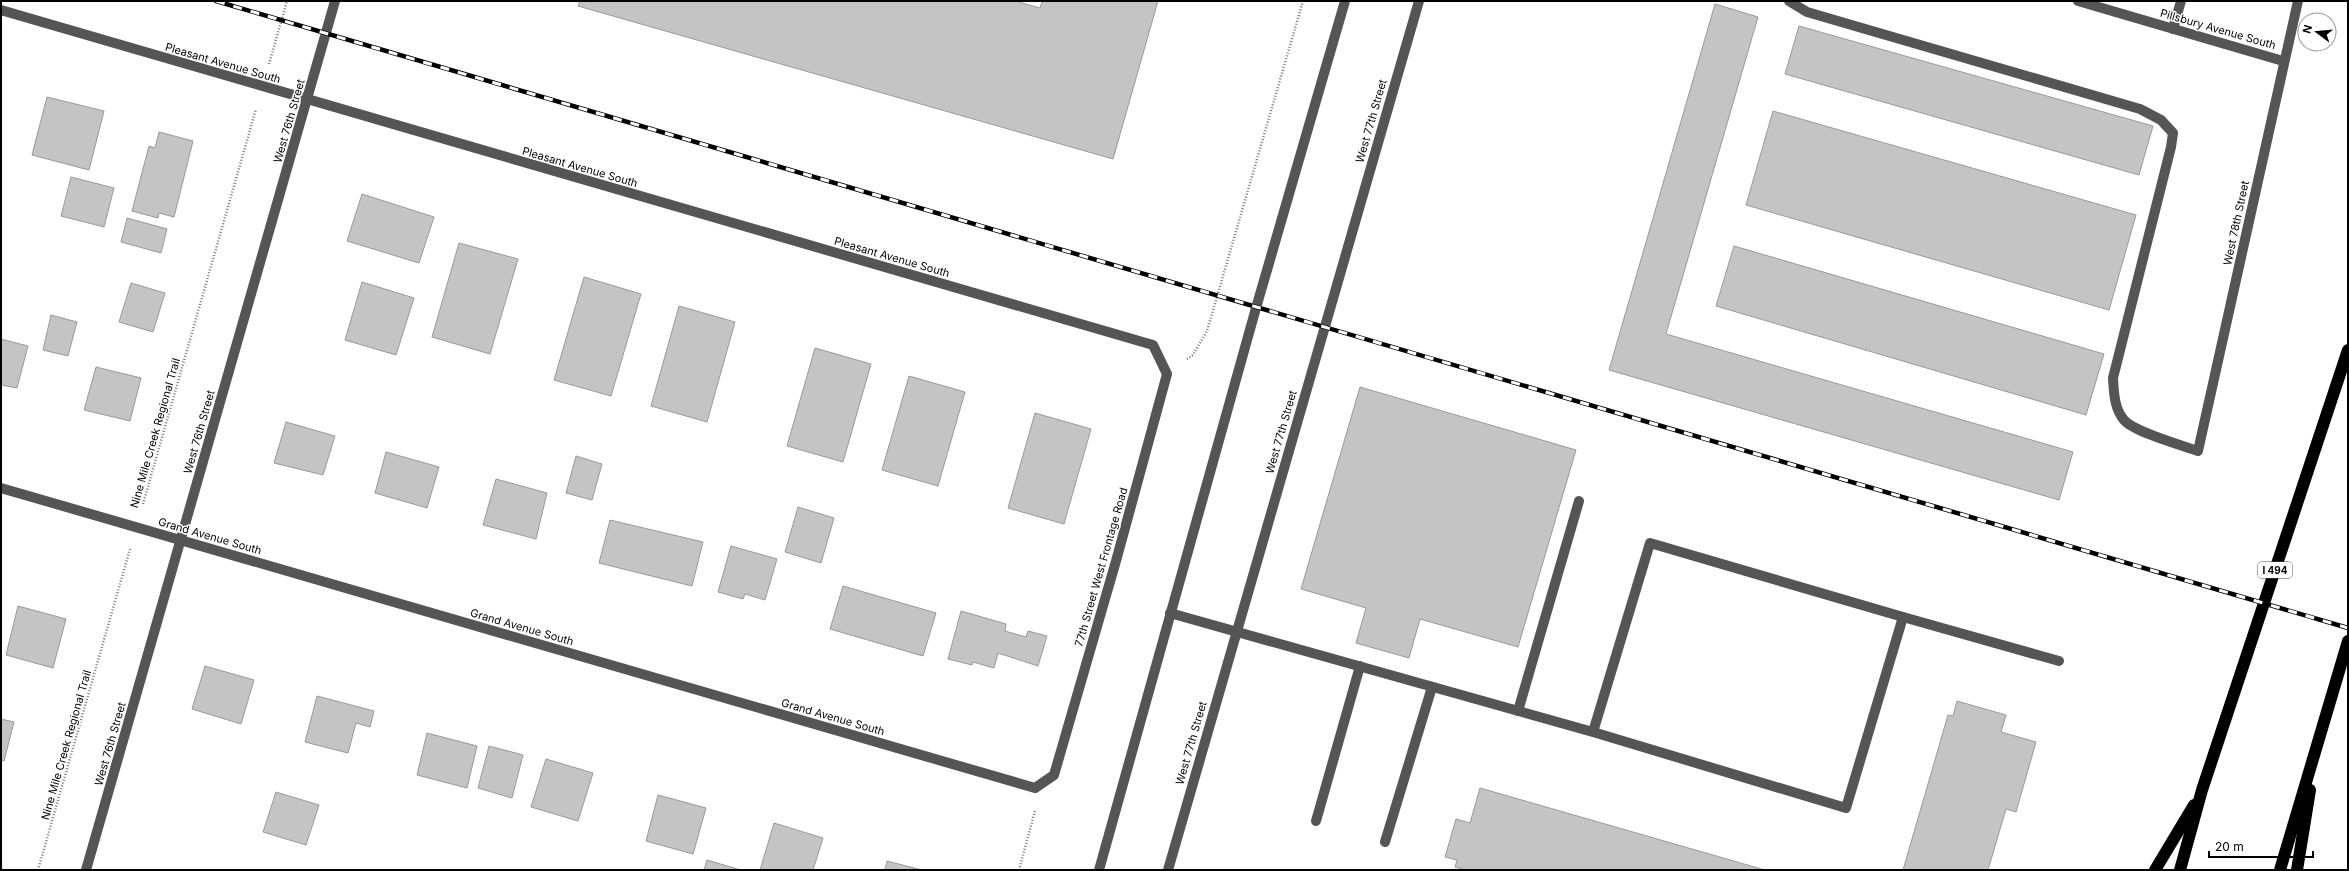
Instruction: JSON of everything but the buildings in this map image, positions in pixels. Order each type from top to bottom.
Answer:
[{"type":"highway","name":"I 494","points":[[2180,870],[2202,790],[2348,350]]},
{"type":"highway","points":[[2280,870],[2319,733],[2348,640]]},
{"type":"highway","points":[[2297,870],[2319,733]]},
{"type":"highway","points":[[2155,870],[2202,790]]},
{"type":"street","name":"West 76th Street","points":[[86,870],[308,100],[335,1]]},
{"type":"street","points":[[1099,870],[1170,613],[1345,1]]},
{"type":"street","name":"West 77th Street","points":[[1168,870],[1419,1]]},
{"type":"street","name":"West 78th Street","points":[[1789,1],[1807,12],[2140,109],[2161,120],[2172,132],[2172,147],[2114,378],[2114,401],[2124,420],[2143,431],[2198,451],[2283,61],[2298,1]]},
{"type":"street","name":"Pillsbury Avenue South","points":[[2078,1],[2283,61]]},
{"type":"street","points":[[2173,29],[2181,1]]},
{"type":"street","name":"Pleasant Avenue South","points":[[1,10],[1153,345],[1167,374]]},
{"type":"street","name":"77th Street West Frontage Road","points":[[1035,788],[1054,775],[1116,561],[1167,374]]},
{"type":"street","name":"Grand Avenue South","points":[[1,488],[1035,788]]},
{"type":"street","points":[[1518,711],[1579,501]]},
{"type":"street","points":[[1593,732],[1650,543],[2059,661]]},
{"type":"street","points":[[1170,613],[1593,732],[1846,808],[1903,616]]},
{"type":"street","points":[[1316,821],[1360,666]]},
{"type":"street","points":[[1385,842],[1432,687]]},
{"type":"path","name":"Nine Mile Creek Regional Trail","points":[[38,870],[287,1]]},
{"type":"path","points":[[1167,374],[1193,355],[1207,331],[1303,1]]},
{"type":"path","points":[[1019,870],[1035,816],[1035,788]]},
{"type":"railway","points":[[216,1],[2348,628]]}]
